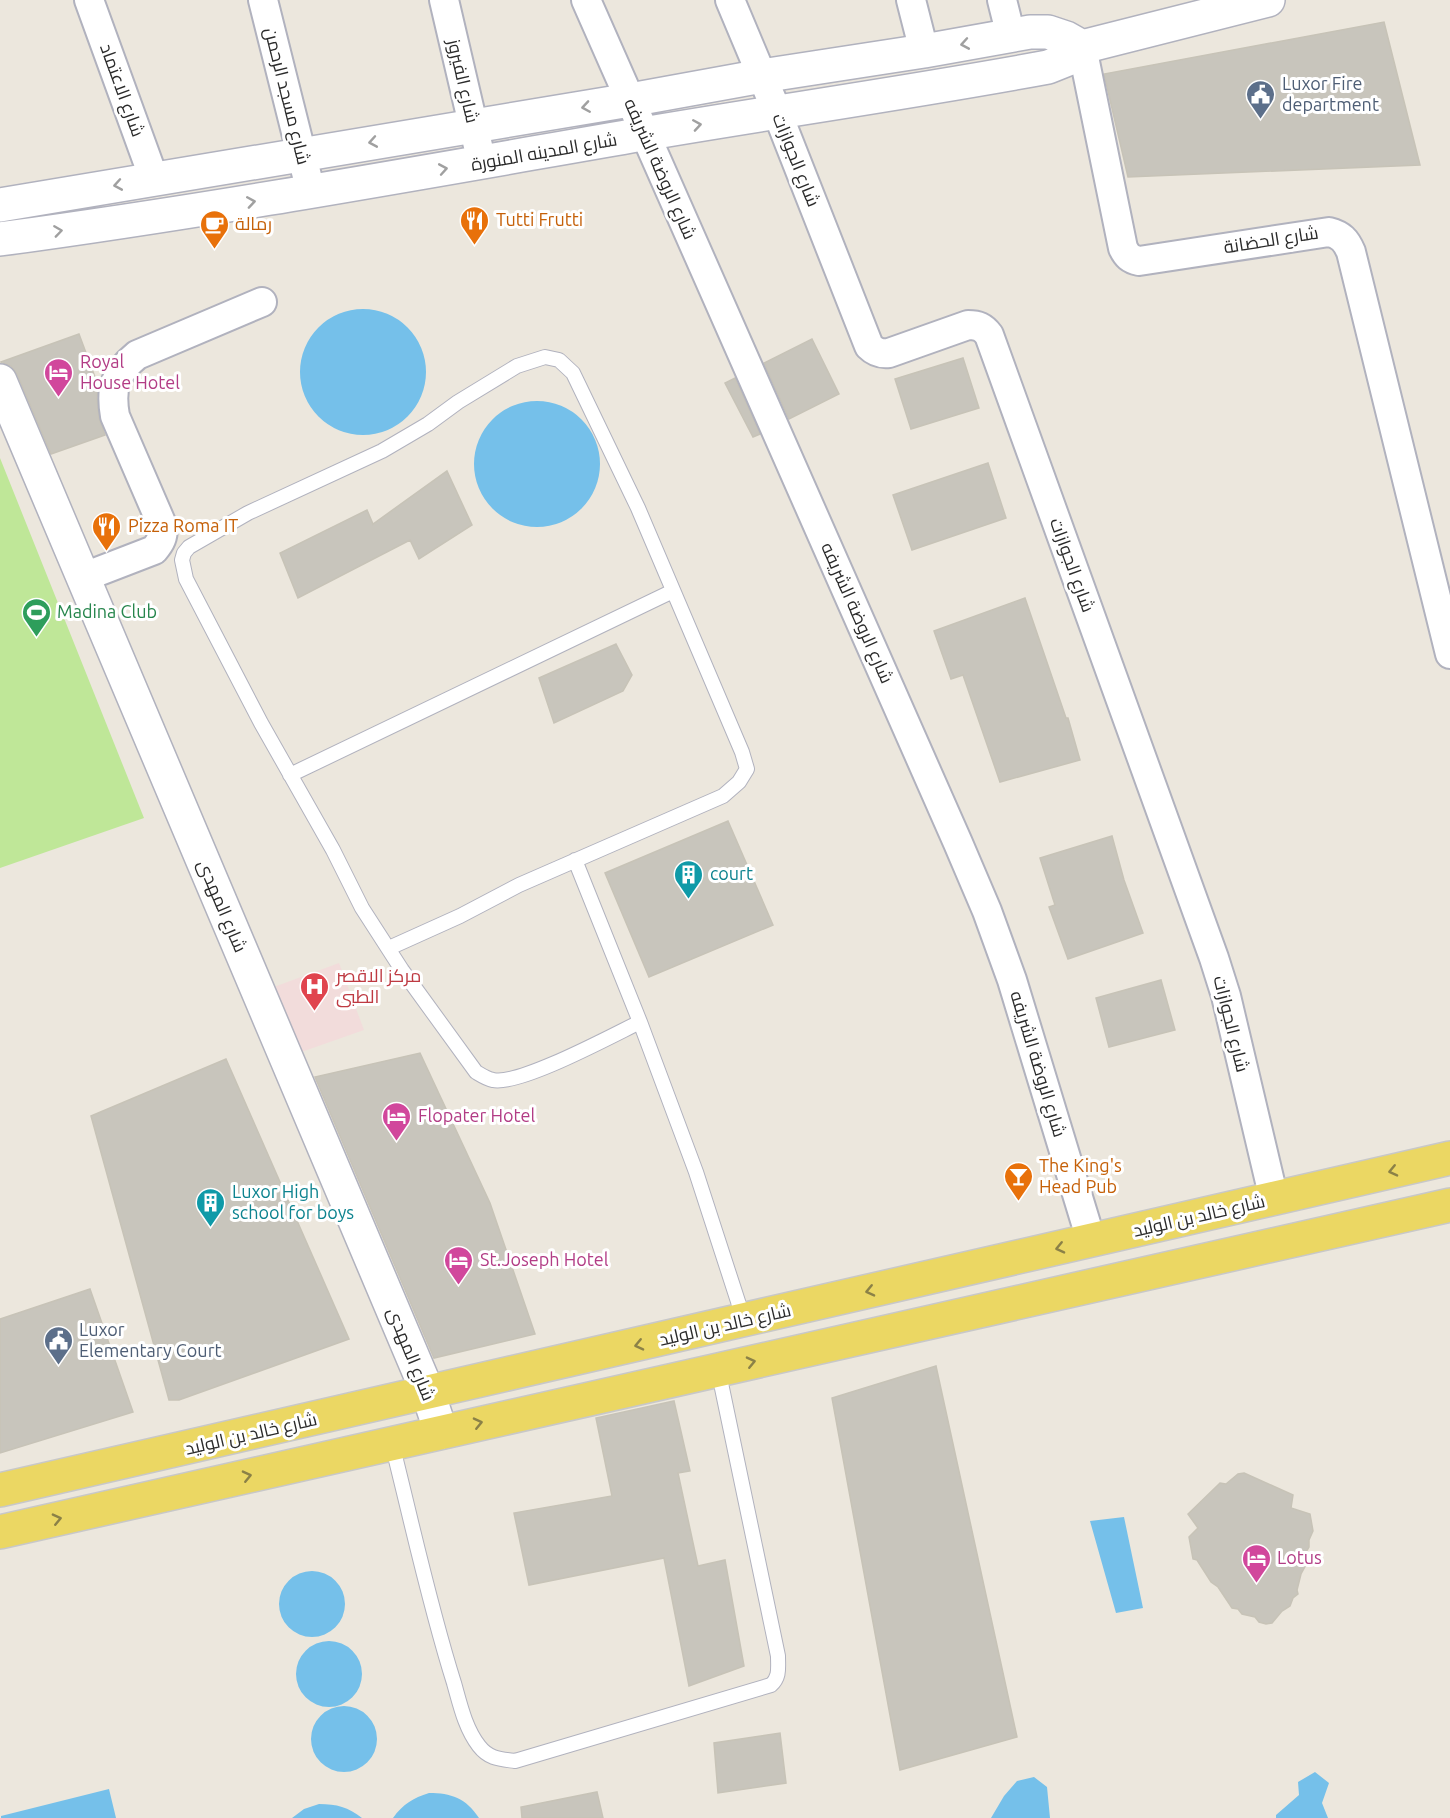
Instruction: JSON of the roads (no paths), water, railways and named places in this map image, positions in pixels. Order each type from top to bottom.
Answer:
[{"type":"main road","name":"شارع المدينه المنورة","points":[[0,239],[127,222],[311,192],[1048,67],[1068,59],[1082,47],[1268,0]]},
{"type":"main road","name":"شارع المدينه المنورة","points":[[0,205],[1030,32],[1048,32],[1082,47]]},
{"type":"main road","name":"شارع المهدى","points":[[0,381],[428,1394],[441,1432]]},
{"type":"main road","name":"شارع خالد بن الوليد","points":[[0,1491],[1450,1158]]},
{"type":"main road","points":[[0,1532],[1450,1205]]},
{"type":"main road","points":[[708,1329],[718,1369]]},
{"type":"street","name":"شارع الاعتماد","points":[[89,0],[154,179]]},
{"type":"street","name":"شارع مسجد الرحمن","points":[[263,0],[311,192]]},
{"type":"street","name":"شارع الفيروز","points":[[444,0],[482,162]]},
{"type":"street","name":"شارع الروضة الشريفه","points":[[586,0],[987,911],[1018,1001],[1091,1240]]},
{"type":"street","name":"شارع الجوازات","points":[[730,0],[777,112],[869,346],[881,354],[889,353],[968,325],[984,328],[989,335],[1214,958],[1226,996],[1274,1198]]},
{"type":"street","points":[[911,0],[924,51]]},
{"type":"street","points":[[1002,0],[1011,36]]},
{"type":"street","name":"شارع الحضانة","points":[[1082,47],[1124,248],[1126,255],[1132,260],[1139,261],[1329,232],[1339,235],[1347,242],[1352,252],[1450,654]]},
{"type":"street","points":[[84,577],[154,550],[160,544],[163,536],[163,527],[115,416],[112,399],[115,381],[123,366],[137,354],[262,302]]},
{"type":"lane","points":[[389,948],[460,916],[519,885],[723,796],[739,782],[747,769],[742,752],[638,508],[573,373],[559,360],[545,357],[517,366],[382,451],[248,513],[189,548],[182,560],[186,579],[234,673],[333,850],[362,908],[409,979],[476,1072],[494,1081],[519,1078],[640,1022]]},
{"type":"lane","points":[[290,775],[673,591]]},
{"type":"lane","points":[[575,860],[640,1022],[696,1172],[744,1320]]},
{"type":"lane","points":[[392,1444],[445,1655],[469,1730],[488,1755],[515,1761],[771,1685],[776,1681],[778,1656],[718,1369]]},
{"type":"water","points":[[363,309],[387,314],[407,328],[421,348],[426,372],[421,396],[407,416],[387,430],[363,435],[339,430],[319,416],[305,396],[300,372],[305,348],[319,328],[339,314]]},
{"type":"water","points":[[537,401],[561,406],[582,419],[595,440],[600,464],[595,488],[582,509],[561,522],[537,527],[513,522],[492,509],[479,488],[474,464],[479,440],[492,419],[513,406]]},
{"type":"water","points":[[1124,1517],[1143,1608],[1116,1613],[1090,1521]]},
{"type":"water","points":[[312,1571],[324,1574],[335,1581],[342,1592],[345,1604],[342,1616],[335,1627],[324,1634],[312,1637],[300,1634],[289,1627],[282,1616],[279,1604],[282,1592],[289,1581],[300,1574]]},
{"type":"water","points":[[329,1641],[341,1644],[352,1651],[359,1662],[362,1674],[359,1686],[352,1697],[341,1704],[329,1707],[317,1704],[306,1697],[299,1686],[296,1674],[299,1662],[306,1651],[317,1644]]},
{"type":"water","points":[[344,1706],[356,1709],[367,1716],[374,1727],[377,1739],[374,1751],[367,1762],[356,1769],[344,1772],[332,1769],[321,1762],[314,1751],[311,1739],[314,1727],[321,1716],[332,1709]]},
{"type":"water","points":[[1315,1772],[1329,1783],[1322,1803],[1328,1818],[1276,1818],[1276,1815],[1299,1795],[1298,1782]]},
{"type":"water","points":[[1034,1777],[1047,1787],[1050,1818],[991,1818],[1004,1796],[1017,1781]]},
{"type":"water","points":[[109,1789],[116,1818],[1,1818],[1,1816]]},
{"type":"water","points":[[429,1793],[444,1794],[463,1801],[479,1818],[393,1818],[409,1802]]},
{"type":"water","points":[[319,1804],[342,1807],[362,1818],[292,1818],[304,1809]]},
{"type":"place","name":"Luxor Fire department","points":[[1261,120]]},
{"type":"place","name":"Tutti Frutti","points":[[475,246]]},
{"type":"place","name":"رمالة","points":[[214,250]]},
{"type":"place","name":"Royal House Hotel","points":[[59,398]]},
{"type":"place","name":"Pizza Roma IT","points":[[107,552]]},
{"type":"place","name":"Madina Club","points":[[36,638]]},
{"type":"place","name":"court","points":[[689,900]]},
{"type":"place","name":"مركز الاقصر الطبى","points":[[315,1012]]},
{"type":"place","name":"Flopater Hotel","points":[[397,1142]]},
{"type":"place","name":"The King's Head Pub","points":[[1018,1202]]},
{"type":"place","name":"Luxor High school for boys","points":[[211,1228]]},
{"type":"place","name":"St.Joseph Hotel","points":[[459,1286]]},
{"type":"place","name":"Luxor Elementary Court","points":[[58,1366]]},
{"type":"place","name":"Lotus","points":[[1256,1584]]}]
